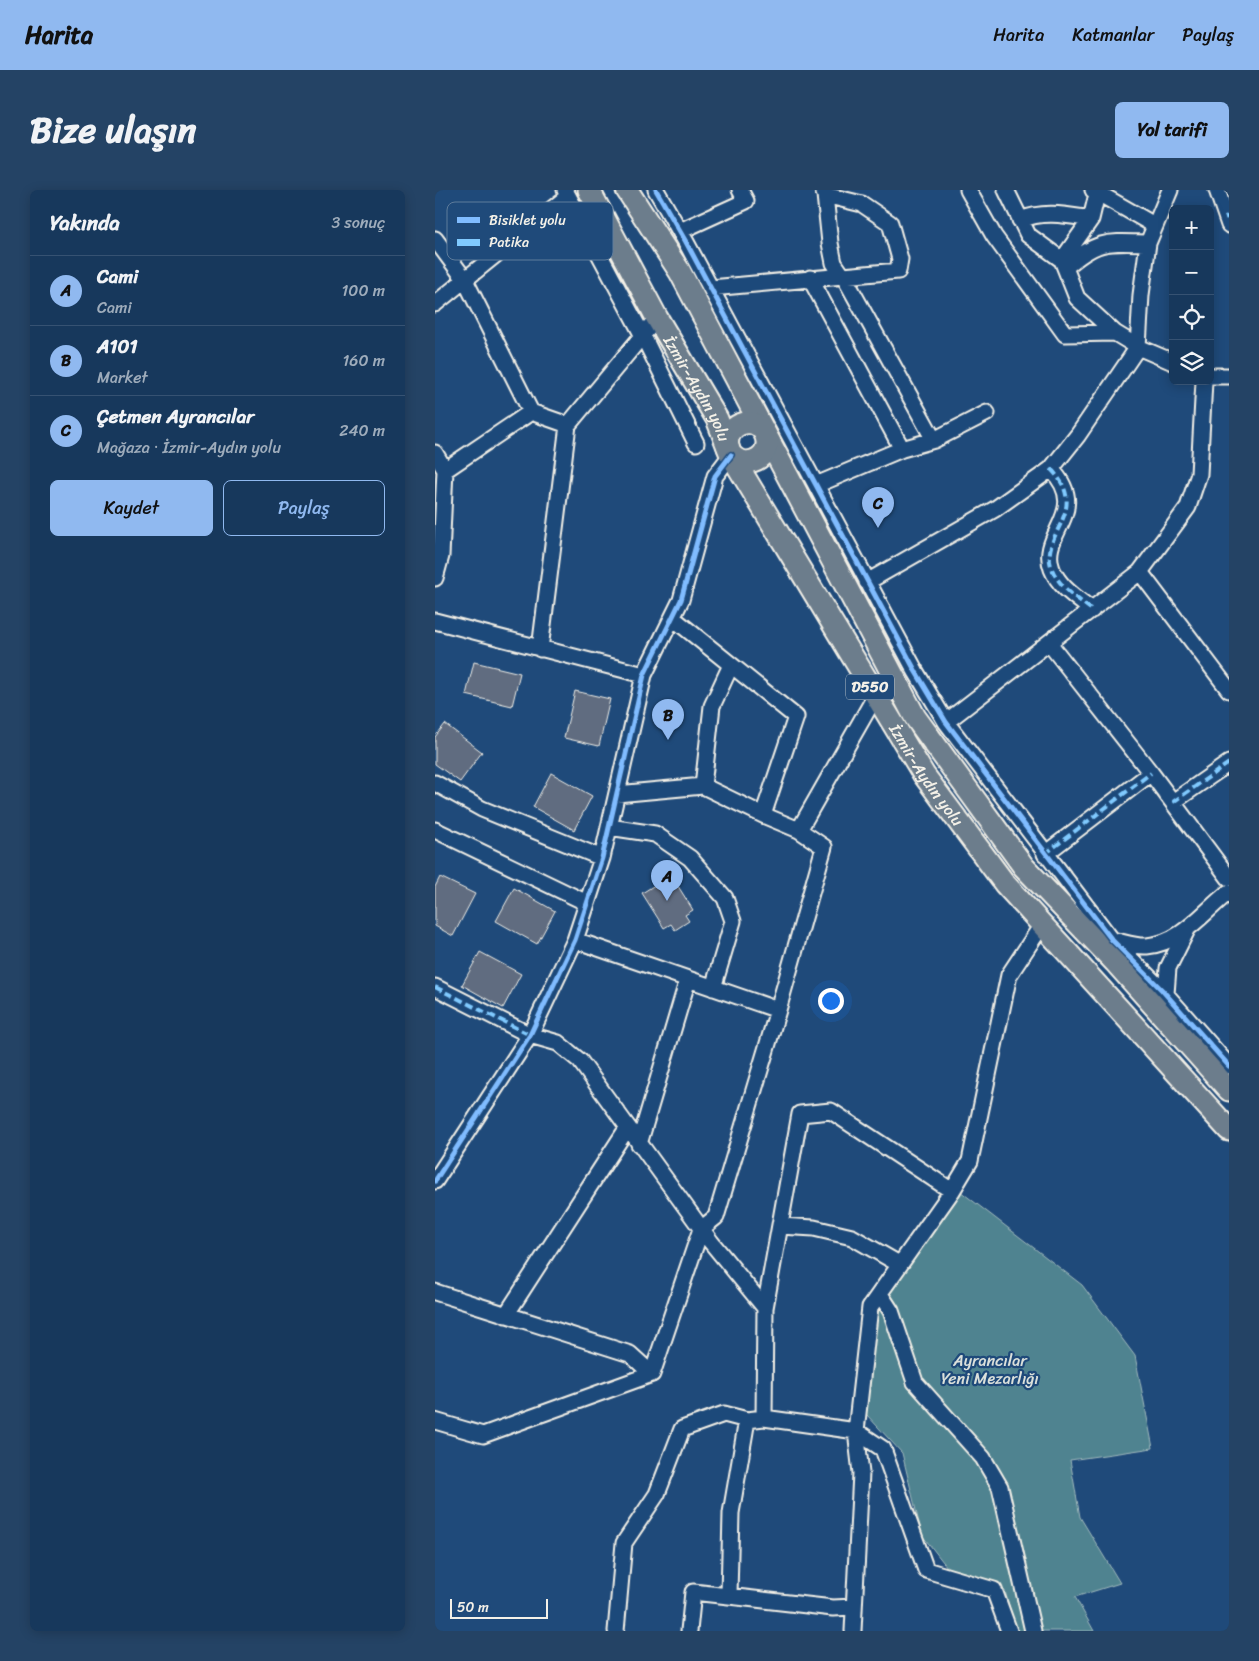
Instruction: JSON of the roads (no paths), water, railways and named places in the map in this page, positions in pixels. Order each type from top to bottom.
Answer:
[{"type":"highway","name":"İzmir-Aydın yolu","points":[[589,190],[595,202]]},
{"type":"highway","name":"İzmir-Aydın yolu","points":[[627,190],[680,272],[915,717],[1024,867],[1115,962],[1229,1090]]},
{"type":"highway","name":"İzmir-Aydın yolu","points":[[613,235],[657,318],[717,419],[729,451],[924,775],[1005,884],[1229,1130]]},
{"type":"highway","points":[[742,424],[755,425],[765,434],[767,446],[760,458],[755,461],[742,462],[729,451],[728,437],[731,431],[742,424]]},
{"type":"highway","points":[[1084,929],[1112,940],[1115,962]]},
{"type":"street","points":[[656,190],[711,288],[915,672],[946,722],[1112,940],[1166,994],[1229,1066]]},
{"type":"street","points":[[680,231],[746,201],[741,190]]},
{"type":"street","points":[[968,190],[994,236],[1065,334],[1115,333]]},
{"type":"street","points":[[1006,190],[1028,235],[1064,264],[1077,298],[1115,333],[1138,347],[1169,360]]},
{"type":"street","points":[[867,582],[995,509],[1051,469],[1078,435],[1138,347],[1141,295],[1148,243],[1170,190]]},
{"type":"street","points":[[1217,190],[1228,220]]},
{"type":"street","points":[[1064,264],[1091,219],[1095,192],[1155,225]]},
{"type":"street","points":[[555,202],[566,193]]},
{"type":"street","points":[[711,288],[842,275],[898,271],[900,259],[890,223],[862,204],[824,193],[834,263],[842,275],[933,440]]},
{"type":"street","points":[[1020,220],[1051,212],[1091,219]]},
{"type":"street","points":[[435,239],[447,255]]},
{"type":"street","points":[[1064,264],[1086,250],[1108,242],[1148,243]]},
{"type":"street","points":[[451,260],[464,278],[531,412],[568,425]]},
{"type":"street","points":[[435,304],[486,260]]},
{"type":"street","points":[[602,260],[643,336],[696,443]]},
{"type":"street","points":[[810,278],[902,449]]},
{"type":"street","points":[[540,648],[568,425],[657,318]]},
{"type":"street","points":[[1214,376],[1229,376]]},
{"type":"street","points":[[946,722],[1140,572],[1188,507],[1199,474],[1204,385]]},
{"type":"street","points":[[445,470],[531,412]]},
{"type":"street","points":[[816,485],[902,449],[933,440],[987,414]]},
{"type":"street","points":[[435,1180],[530,1034],[575,940],[602,858],[644,675],[681,600],[715,476],[729,451]]},
{"type":"street","points":[[435,453],[445,470],[441,556],[435,578]]},
{"type":"street","points":[[1051,469],[1063,482],[1067,508],[1050,554],[1051,567],[1065,588],[1092,610]]},
{"type":"street","points":[[1140,572],[1229,690]]},
{"type":"street","points":[[673,618],[796,718],[763,815]]},
{"type":"street","points":[[435,622],[644,675]]},
{"type":"street","points":[[1049,643],[1151,773],[1229,878]]},
{"type":"street","points":[[703,786],[712,706],[731,665]]},
{"type":"street","points":[[799,830],[876,695]]},
{"type":"street","points":[[1173,802],[1229,763]]},
{"type":"street","points":[[1045,854],[1151,773]]},
{"type":"street","points":[[435,783],[482,809],[602,858]]},
{"type":"street","points":[[617,794],[703,786],[799,830],[824,848],[778,1010],[715,1217],[701,1230],[652,1374]]},
{"type":"street","points":[[609,827],[655,834],[690,858],[725,898],[733,921],[713,988]]},
{"type":"street","points":[[435,830],[587,903]]},
{"type":"street","points":[[1112,940],[1145,946],[1161,944],[1187,930],[1228,894]]},
{"type":"street","points":[[853,1631],[861,1473],[856,1431],[870,1307],[952,1191],[970,1161],[1009,975],[1042,925]]},
{"type":"street","points":[[1166,994],[1168,968],[1187,930]]},
{"type":"street","points":[[575,940],[778,1010]]},
{"type":"street","points":[[639,1144],[687,979]]},
{"type":"street","points":[[435,987],[530,1034],[558,1042],[580,1061],[701,1230],[765,1308]]},
{"type":"street","points":[[764,1418],[765,1308],[801,1114],[831,1111],[952,1191]]},
{"type":"street","points":[[507,1315],[627,1127]]},
{"type":"street","points":[[780,1226],[814,1228],[852,1237],[899,1264]]},
{"type":"street","points":[[435,1292],[630,1354],[652,1374]]},
{"type":"street","points":[[880,1294],[891,1311],[915,1382],[983,1458],[1000,1487],[1033,1631]]},
{"type":"street","points":[[435,1421],[483,1435],[652,1374]]},
{"type":"street","points":[[617,1631],[624,1543],[657,1494],[683,1429],[724,1414],[747,1420],[764,1418],[856,1431],[883,1449],[926,1570],[994,1590],[1009,1631]]},
{"type":"street","points":[[729,1595],[731,1513],[747,1420]]},
{"type":"street","points":[[689,1631],[693,1592],[833,1608],[854,1607]]},
{"type":"place","name":"Çetmen Ayrancılar","points":[[878,528]]},
{"type":"place","name":"A101","points":[[668,740]]},
{"type":"place","name":"Cami","points":[[667,901]]},
{"type":"park label","name":"Ayrancılar Yeni Mezarlığı","points":[[990,1369]]}]
